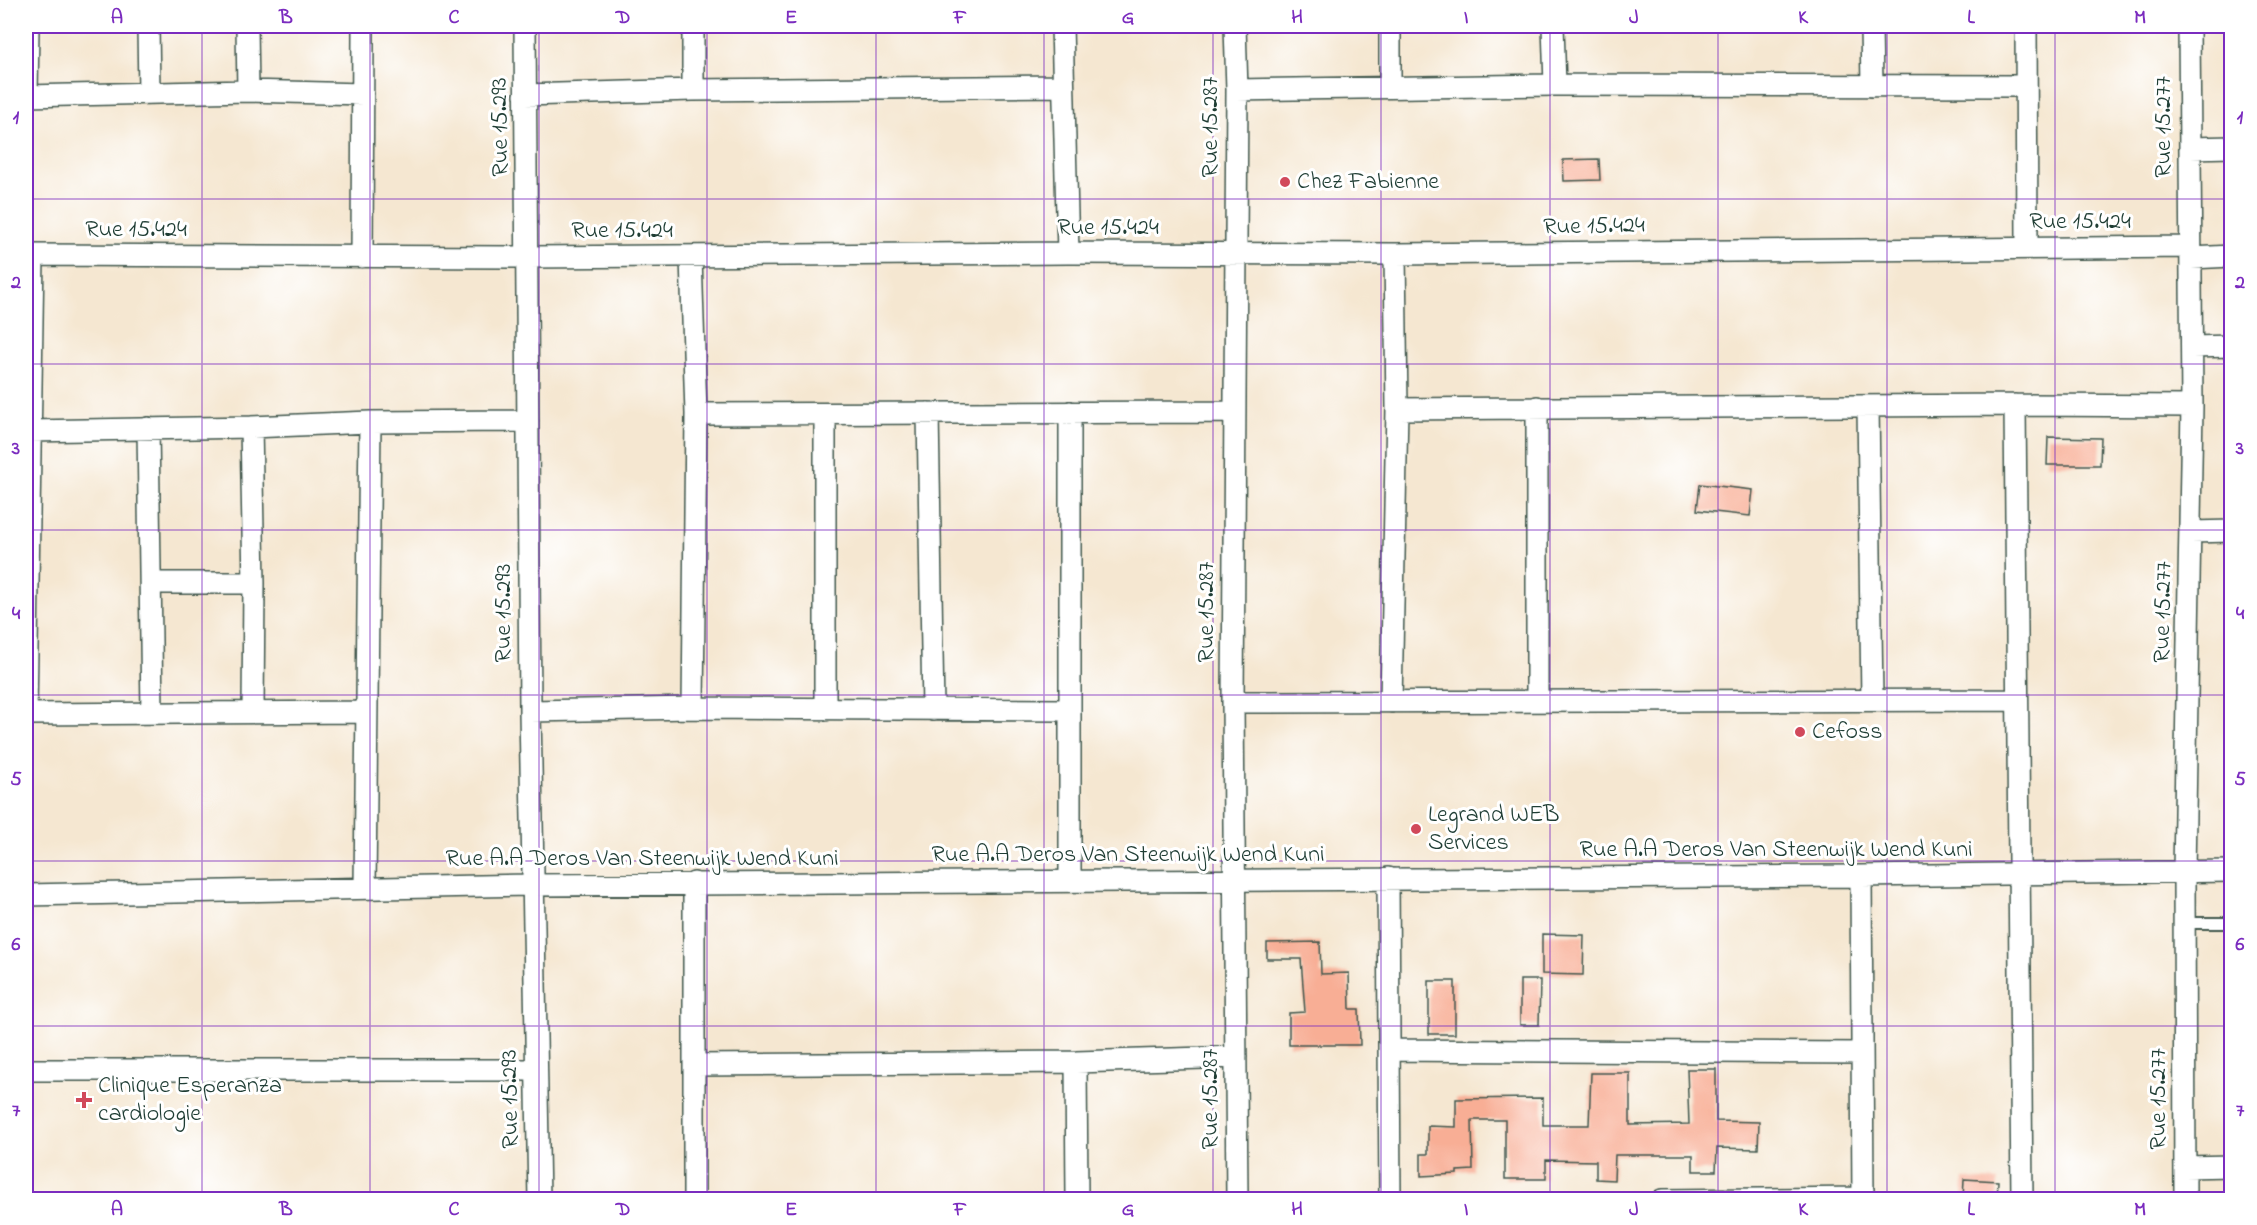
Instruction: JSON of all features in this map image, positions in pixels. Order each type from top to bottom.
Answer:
[{"type":"street","points":[[28,26],[26,96],[248,91],[363,94]]},
{"type":"street","points":[[147,26],[149,92]]},
{"type":"street","points":[[247,26],[248,91]]},
{"type":"street","points":[[362,257],[363,26]]},
{"type":"street","name":"Rue 15.293","points":[[525,26],[530,711],[538,1200]]},
{"type":"street","points":[[693,26],[693,90]]},
{"type":"street","points":[[1062,26],[1068,253]]},
{"type":"street","name":"Rue 15.287","points":[[1235,26],[1237,90],[1233,412],[1233,702],[1237,1200]]},
{"type":"street","points":[[1390,26],[1390,87]]},
{"type":"street","points":[[1553,26],[1555,85]]},
{"type":"street","points":[[1871,26],[1872,86]]},
{"type":"street","points":[[2026,26],[2027,247]]},
{"type":"street","name":"Rue 15.277","points":[[2185,1200],[2184,872],[2192,406],[2189,26]]},
{"type":"street","points":[[1237,90],[1555,85],[2026,86]]},
{"type":"street","points":[[525,95],[693,90],[1063,86]]},
{"type":"street","points":[[2190,148],[2232,147]]},
{"type":"street","name":"Rue 15.424","points":[[29,255],[362,257],[691,257],[1068,253],[1236,255],[2027,247],[2191,252],[2232,256]]},
{"type":"street","points":[[1391,702],[1397,409],[1395,254]]},
{"type":"street","points":[[29,255],[30,431],[26,714],[366,712]]},
{"type":"street","points":[[691,257],[696,414],[693,708]]},
{"type":"street","points":[[2192,347],[2232,346]]},
{"type":"street","points":[[2015,405],[2022,1200]]},
{"type":"street","points":[[1868,406],[1872,700]]},
{"type":"street","points":[[1397,409],[2192,406]]},
{"type":"street","points":[[1537,407],[1537,701]]},
{"type":"street","points":[[1070,412],[1070,881]]},
{"type":"street","points":[[696,414],[1233,412]]},
{"type":"street","points":[[928,413],[933,710]]},
{"type":"street","points":[[825,415],[825,710]]},
{"type":"street","points":[[30,431],[251,427],[370,422],[528,421]]},
{"type":"street","points":[[364,887],[370,422]]},
{"type":"street","points":[[251,427],[254,583],[253,711]]},
{"type":"street","points":[[148,428],[152,712]]},
{"type":"street","points":[[2191,532],[2232,531]]},
{"type":"street","points":[[151,583],[254,583]]},
{"type":"street","points":[[1233,702],[2017,700]]},
{"type":"street","points":[[530,711],[693,708],[1070,710]]},
{"type":"street","name":"Rue A.A Deros Van Steenwijk Wend Kuni","points":[[26,895],[532,885],[1861,876],[2232,871]]},
{"type":"street","points":[[1662,1200],[1863,1199],[1861,876]]},
{"type":"street","points":[[1388,878],[1390,1200]]},
{"type":"street","points":[[694,884],[694,1200]]},
{"type":"street","points":[[1389,1050],[1862,1053]]},
{"type":"street","points":[[694,1065],[1076,1062],[1236,1057]]},
{"type":"street","points":[[1076,1062],[1077,1200]]},
{"type":"street","points":[[26,1070],[536,1070]]},
{"type":"street","points":[[2185,1167],[2232,1166]]},
{"type":"lane","points":[[2184,923],[2232,923]]},
{"type":"path","points":[[2225,207],[2232,207]]},
{"type":"building","points":[[1599,159],[1600,180],[1564,181],[1563,160]]},
{"type":"building","points":[[2048,437],[2101,438],[2100,465],[2047,465]]},
{"type":"building","points":[[1700,484],[1753,490],[1750,516],[1697,510]]},
{"type":"building","points":[[1542,934],[1584,935],[1583,975],[1542,974]]},
{"type":"building","points":[[1320,942],[1321,974],[1349,973],[1350,1009],[1359,1009],[1360,1045],[1289,1045],[1289,1013],[1305,1012],[1301,959],[1267,959],[1267,943]]},
{"type":"building","points":[[1520,980],[1540,980],[1539,1025],[1520,1025]]},
{"type":"building","points":[[1429,981],[1455,981],[1455,1034],[1429,1034]]},
{"type":"building","points":[[1687,1069],[1716,1069],[1716,1121],[1759,1122],[1758,1149],[1717,1148],[1716,1171],[1693,1171],[1693,1155],[1615,1155],[1614,1180],[1596,1179],[1596,1161],[1546,1160],[1546,1179],[1505,1179],[1505,1120],[1472,1120],[1473,1170],[1457,1171],[1457,1174],[1421,1176],[1421,1154],[1428,1154],[1428,1126],[1456,1127],[1456,1099],[1543,1098],[1543,1125],[1589,1125],[1591,1073],[1630,1073],[1630,1125],[1689,1124]]},
{"type":"building","points":[[1964,1179],[1998,1181],[1997,1200],[1963,1200]]},
{"type":"place","name":"Chez Fabienne","points":[[1285,182]]},
{"type":"place","name":"Cefoss","points":[[1800,732]]},
{"type":"place","name":"Legrand WEB Services","points":[[1416,829]]},
{"type":"place","name":"Clinique Esperanza cardiologie","points":[[84,1100]]}]
